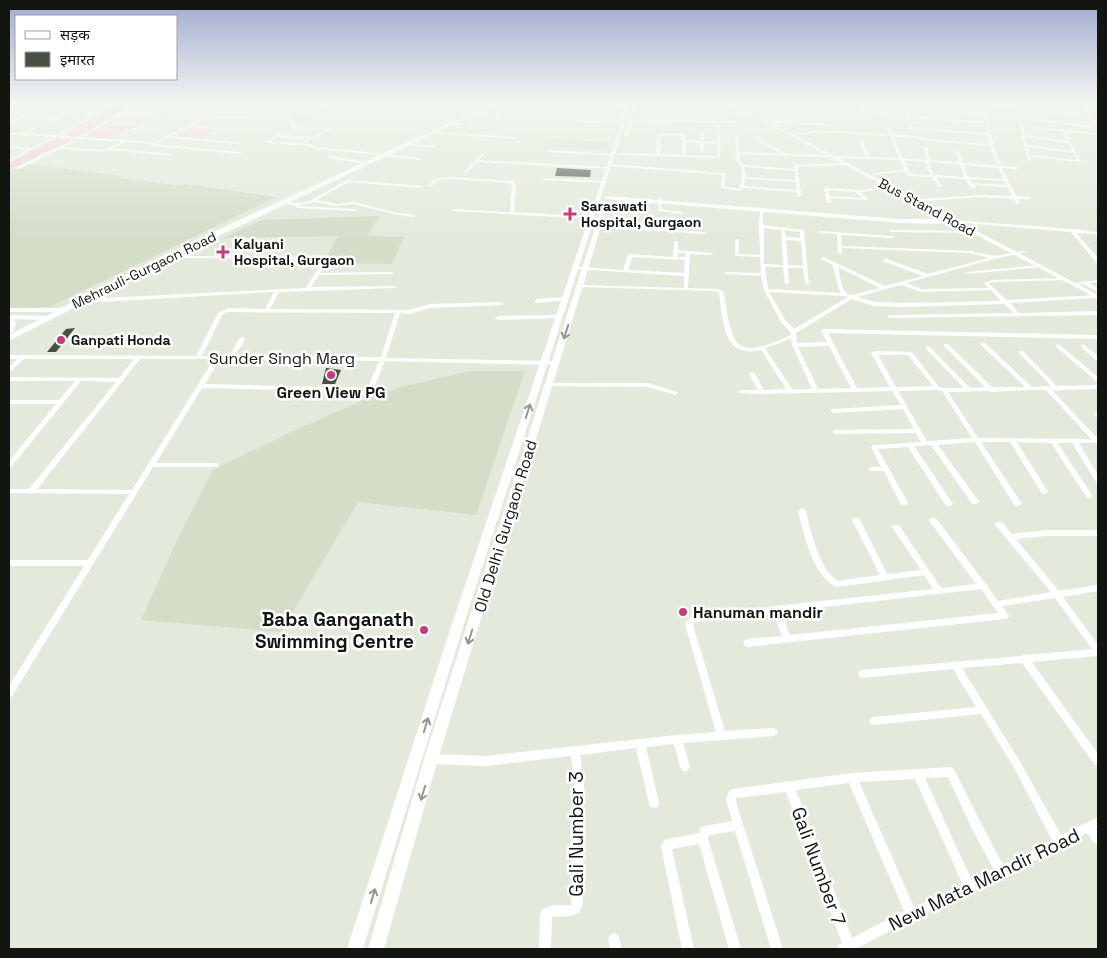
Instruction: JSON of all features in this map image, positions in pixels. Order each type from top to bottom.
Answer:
[{"type":"main road","name":"Mehrauli-Gurgaon Road","points":[[9,333],[278,204],[361,162],[396,148]]},
{"type":"main road","name":"Old Delhi Gurgaon Road","points":[[614,173],[612,166],[615,148]]},
{"type":"main road","name":"Old Delhi Gurgaon Road","points":[[596,222],[605,182],[622,148]]},
{"type":"main road","name":"Mehrauli-Gurgaon Road","points":[[9,333],[36,316],[63,310],[83,301],[381,154]]},
{"type":"main road","name":"Old Delhi Gurgaon Road","points":[[376,948],[432,760],[549,385],[550,362],[560,317],[566,299],[581,268],[612,180]]},
{"type":"main road","name":"Old Delhi Gurgaon Road","points":[[357,946],[486,541],[550,362],[580,286],[581,268]]},
{"type":"main road","points":[[9,318],[12,324],[9,333]]},
{"type":"street","points":[[22,148],[32,149]]},
{"type":"street","points":[[18,168],[58,148],[100,151],[110,149],[171,155]]},
{"type":"street","points":[[173,148],[240,153]]},
{"type":"street","points":[[315,148],[381,154],[419,160]]},
{"type":"street","points":[[658,148],[658,155]]},
{"type":"street","points":[[684,148],[684,156]]},
{"type":"street","points":[[620,154],[720,157],[719,148]]},
{"type":"street","points":[[737,148],[736,162],[742,166],[795,170]]},
{"type":"street","points":[[774,148],[803,164]]},
{"type":"street","name":"Bus Stand Road","points":[[814,148],[1015,254],[1098,294]]},
{"type":"street","name":"Bus Stand Road","points":[[824,148],[1084,283],[1098,294]]},
{"type":"street","points":[[864,148],[868,157]]},
{"type":"street","points":[[897,148],[905,170],[912,176],[1005,180]]},
{"type":"street","points":[[926,148],[928,161],[934,177],[940,186]]},
{"type":"street","points":[[991,148],[1005,180],[1018,203]]},
{"type":"street","points":[[1026,148],[1029,158],[1079,162],[1072,148]]},
{"type":"street","points":[[1040,148],[1075,152]]},
{"type":"street","points":[[9,161],[32,149]]},
{"type":"street","points":[[549,151],[613,155]]},
{"type":"street","points":[[957,151],[966,178],[974,188]]},
{"type":"street","points":[[737,153],[838,155],[1016,168]]},
{"type":"street","points":[[466,172],[483,154]]},
{"type":"street","points":[[330,157],[361,162]]},
{"type":"street","points":[[477,161],[612,166],[724,174],[723,188],[739,190],[742,187],[799,194],[796,166],[803,164],[846,164]]},
{"type":"street","points":[[742,166],[744,178],[742,187]]},
{"type":"street","points":[[873,174],[905,170]]},
{"type":"street","points":[[429,186],[436,180],[447,178],[512,182],[514,185],[512,213]]},
{"type":"street","points":[[744,178],[797,181]]},
{"type":"street","points":[[544,179],[605,182]]},
{"type":"street","points":[[311,201],[312,198],[348,181],[422,187]]},
{"type":"street","points":[[970,184],[1009,186]]},
{"type":"street","points":[[856,190],[867,199],[829,199],[826,189],[856,190],[890,187]]},
{"type":"street","points":[[607,196],[886,219],[954,221],[1098,233]]},
{"type":"street","points":[[924,200],[981,196],[1029,198]]},
{"type":"street","points":[[278,204],[296,204],[311,201],[338,205],[362,204],[393,213],[412,216]]},
{"type":"street","points":[[660,201],[659,210],[682,213]]},
{"type":"street","points":[[278,204],[355,210]]},
{"type":"street","points":[[760,209],[762,265],[766,290],[793,334],[795,345],[816,390]]},
{"type":"street","points":[[453,210],[512,213],[705,233]]},
{"type":"street","points":[[886,219],[891,231],[894,249]]},
{"type":"street","points":[[760,226],[801,230],[807,284]]},
{"type":"street","points":[[783,228],[787,283]]},
{"type":"street","points":[[1072,230],[1098,262]]},
{"type":"street","points":[[891,231],[975,232]]},
{"type":"street","points":[[820,232],[892,237]]},
{"type":"street","points":[[839,234],[840,250],[894,249],[970,252],[993,258]]},
{"type":"street","points":[[784,238],[802,240]]},
{"type":"street","points":[[737,240],[737,254],[762,256]]},
{"type":"street","points":[[674,259],[676,242]]},
{"type":"street","points":[[676,251],[710,254]]},
{"type":"street","points":[[686,288],[688,252]]},
{"type":"street","points":[[580,286],[686,288],[719,291],[726,323],[735,347],[744,350],[763,349],[793,334],[852,297],[883,286],[1024,252]]},
{"type":"street","points":[[625,271],[630,255],[687,260]]},
{"type":"street","points":[[167,258],[324,258],[325,262],[308,288]]},
{"type":"street","points":[[823,258],[883,286]]},
{"type":"street","points":[[885,260],[929,276]]},
{"type":"street","points":[[835,264],[845,295]]},
{"type":"street","points":[[762,265],[804,267]]},
{"type":"street","points":[[966,273],[1039,266]]},
{"type":"street","points":[[581,268],[686,275]]},
{"type":"street","points":[[318,274],[391,273]]},
{"type":"street","points":[[726,273],[763,275]]},
{"type":"street","points":[[1017,313],[986,284],[987,282],[1064,279]]},
{"type":"street","points":[[1075,284],[1098,281]]},
{"type":"street","points":[[901,283],[916,290],[991,289]]},
{"type":"street","points":[[83,301],[277,292],[308,288],[395,287]]},
{"type":"street","points":[[766,290],[845,295],[874,304],[903,305],[1006,302],[1098,294]]},
{"type":"street","points":[[943,291],[953,304]]},
{"type":"street","points":[[267,310],[277,292]]},
{"type":"street","points":[[537,301],[566,299]]},
{"type":"street","points":[[198,358],[220,314],[227,310],[409,312],[430,306],[500,304]]},
{"type":"street","points":[[903,305],[908,311]]},
{"type":"street","points":[[9,310],[49,314]]},
{"type":"street","points":[[200,386],[370,390],[383,359],[398,312]]},
{"type":"street","points":[[890,316],[1098,313]]},
{"type":"street","points":[[9,318],[36,316]]},
{"type":"street","points":[[498,318],[560,317]]},
{"type":"street","points":[[855,389],[824,331],[1098,337]]},
{"type":"street","points":[[231,358],[242,339]]},
{"type":"street","points":[[795,345],[830,344]]},
{"type":"street","points":[[984,344],[1032,389]]},
{"type":"street","points":[[946,345],[991,390]]},
{"type":"street","points":[[1058,346],[1098,380]]},
{"type":"street","points":[[1083,346],[1098,359]]},
{"type":"street","points":[[928,348],[969,390]]},
{"type":"street","points":[[763,349],[790,391]]},
{"type":"street","points":[[1020,352],[1057,388]]},
{"type":"street","points":[[925,443],[892,388],[874,353],[910,353],[940,389],[977,440],[1018,504]]},
{"type":"street","name":"Sunder Singh Marg","points":[[9,356],[22,358],[139,357],[550,362]]},
{"type":"street","points":[[31,491],[139,357]]},
{"type":"street","points":[[9,370],[22,358]]},
{"type":"street","points":[[9,693],[218,358]]},
{"type":"street","points":[[752,374],[762,392]]},
{"type":"street","points":[[9,379],[122,380]]},
{"type":"street","points":[[9,465],[79,380]]},
{"type":"street","points":[[549,385],[648,385],[675,393]]},
{"type":"street","points":[[741,392],[892,388],[991,390],[1098,387]]},
{"type":"street","points":[[1048,389],[1097,441]]},
{"type":"street","points":[[9,402],[60,402]]},
{"type":"street","points":[[833,411],[903,407]]},
{"type":"street","points":[[835,432],[917,431]]},
{"type":"street","points":[[904,503],[874,446],[977,440],[1097,441]]},
{"type":"street","points":[[1012,440],[1044,492]]},
{"type":"street","points":[[1053,440],[1089,496]]},
{"type":"street","points":[[1074,440],[1098,480]]},
{"type":"street","points":[[933,443],[976,502]]},
{"type":"street","points":[[909,444],[948,504]]},
{"type":"street","points":[[150,465],[216,465]]},
{"type":"street","points":[[871,469],[885,469]]},
{"type":"street","points":[[9,491],[134,492]]},
{"type":"street","points":[[802,511],[822,570],[832,582],[837,584],[926,572]]},
{"type":"street","points":[[856,520],[885,577]]},
{"type":"street","points":[[747,643],[1001,618],[1005,616],[998,604],[933,520]]},
{"type":"street","points":[[999,524],[1056,594],[1098,652]]},
{"type":"street","points":[[896,528],[939,591]]},
{"type":"street","points":[[1010,536],[1047,533],[1098,534]]},
{"type":"street","points":[[486,541],[500,543]]},
{"type":"street","points":[[9,563],[90,563]]},
{"type":"street","points":[[722,736],[690,621],[775,609],[984,586]]},
{"type":"street","points":[[998,604],[1098,588]]},
{"type":"street","points":[[775,609],[788,639]]},
{"type":"street","points":[[862,674],[1098,652]]},
{"type":"street","points":[[1024,658],[1098,762]]},
{"type":"street","points":[[956,666],[1016,763],[1058,842]]},
{"type":"street","points":[[874,721],[984,710]]},
{"type":"street","points":[[416,759],[486,761],[677,739],[773,732]]},
{"type":"street","points":[[677,739],[685,767]]},
{"type":"street","points":[[640,743],[654,803]]},
{"type":"street","name":"Gali Number 3","points":[[545,949],[546,914],[553,910],[570,911],[575,909],[577,903],[579,784],[575,752]]},
{"type":"street","points":[[777,949],[738,825],[731,799],[733,794],[852,778],[951,772],[974,823],[1000,871]]},
{"type":"street","points":[[918,775],[970,888]]},
{"type":"street","points":[[852,778],[912,914]]},
{"type":"street","name":"Gali Number 7","points":[[790,786],[846,948]]},
{"type":"street","points":[[735,949],[703,838],[705,831],[738,825]]},
{"type":"street","points":[[1093,825],[1098,839]]},
{"type":"street","name":"New Mata Mandir Road","points":[[846,948],[912,914],[970,888],[1093,825]]},
{"type":"street","points":[[688,949],[666,847],[668,844],[703,838]]},
{"type":"street","points":[[357,946],[376,948]]},
{"type":"shaded area","points":[[38,148],[56,148],[9,170],[9,163]]},
{"type":"shaded area","points":[[563,148],[607,148],[606,150]]},
{"type":"shaded area","points":[[23,165],[37,165],[122,176],[120,178],[181,186],[185,184],[276,197],[50,307],[9,308],[9,173]]},
{"type":"shaded area","points":[[379,216],[367,236],[404,237],[392,264],[323,263],[338,236],[223,238],[262,220]]},
{"type":"shaded area","points":[[471,371],[525,371],[476,515],[358,502],[281,632],[141,620],[178,538],[213,470],[293,431],[366,399],[400,387]]},
{"type":"building","points":[[557,168],[591,170],[590,177],[555,176]]},
{"type":"building","name":"Ganpati Honda","points":[[75,328],[56,352],[47,352],[66,329]]},
{"type":"building","name":"Green View PG","points":[[326,368],[341,370],[335,384],[322,384]]},
{"type":"place","name":"Saraswati Hospital, Gurgaon","points":[[570,214]]},
{"type":"place","name":"Kalyani Hospital, Gurgaon","points":[[223,252]]},
{"type":"place","name":"Ganpati Honda","points":[[61,340]]},
{"type":"place","name":"Green View PG","points":[[331,375]]},
{"type":"place","name":"Hanuman mandir","points":[[683,612]]},
{"type":"place","name":"Baba Ganganath Swimming Centre","points":[[424,630]]}]
